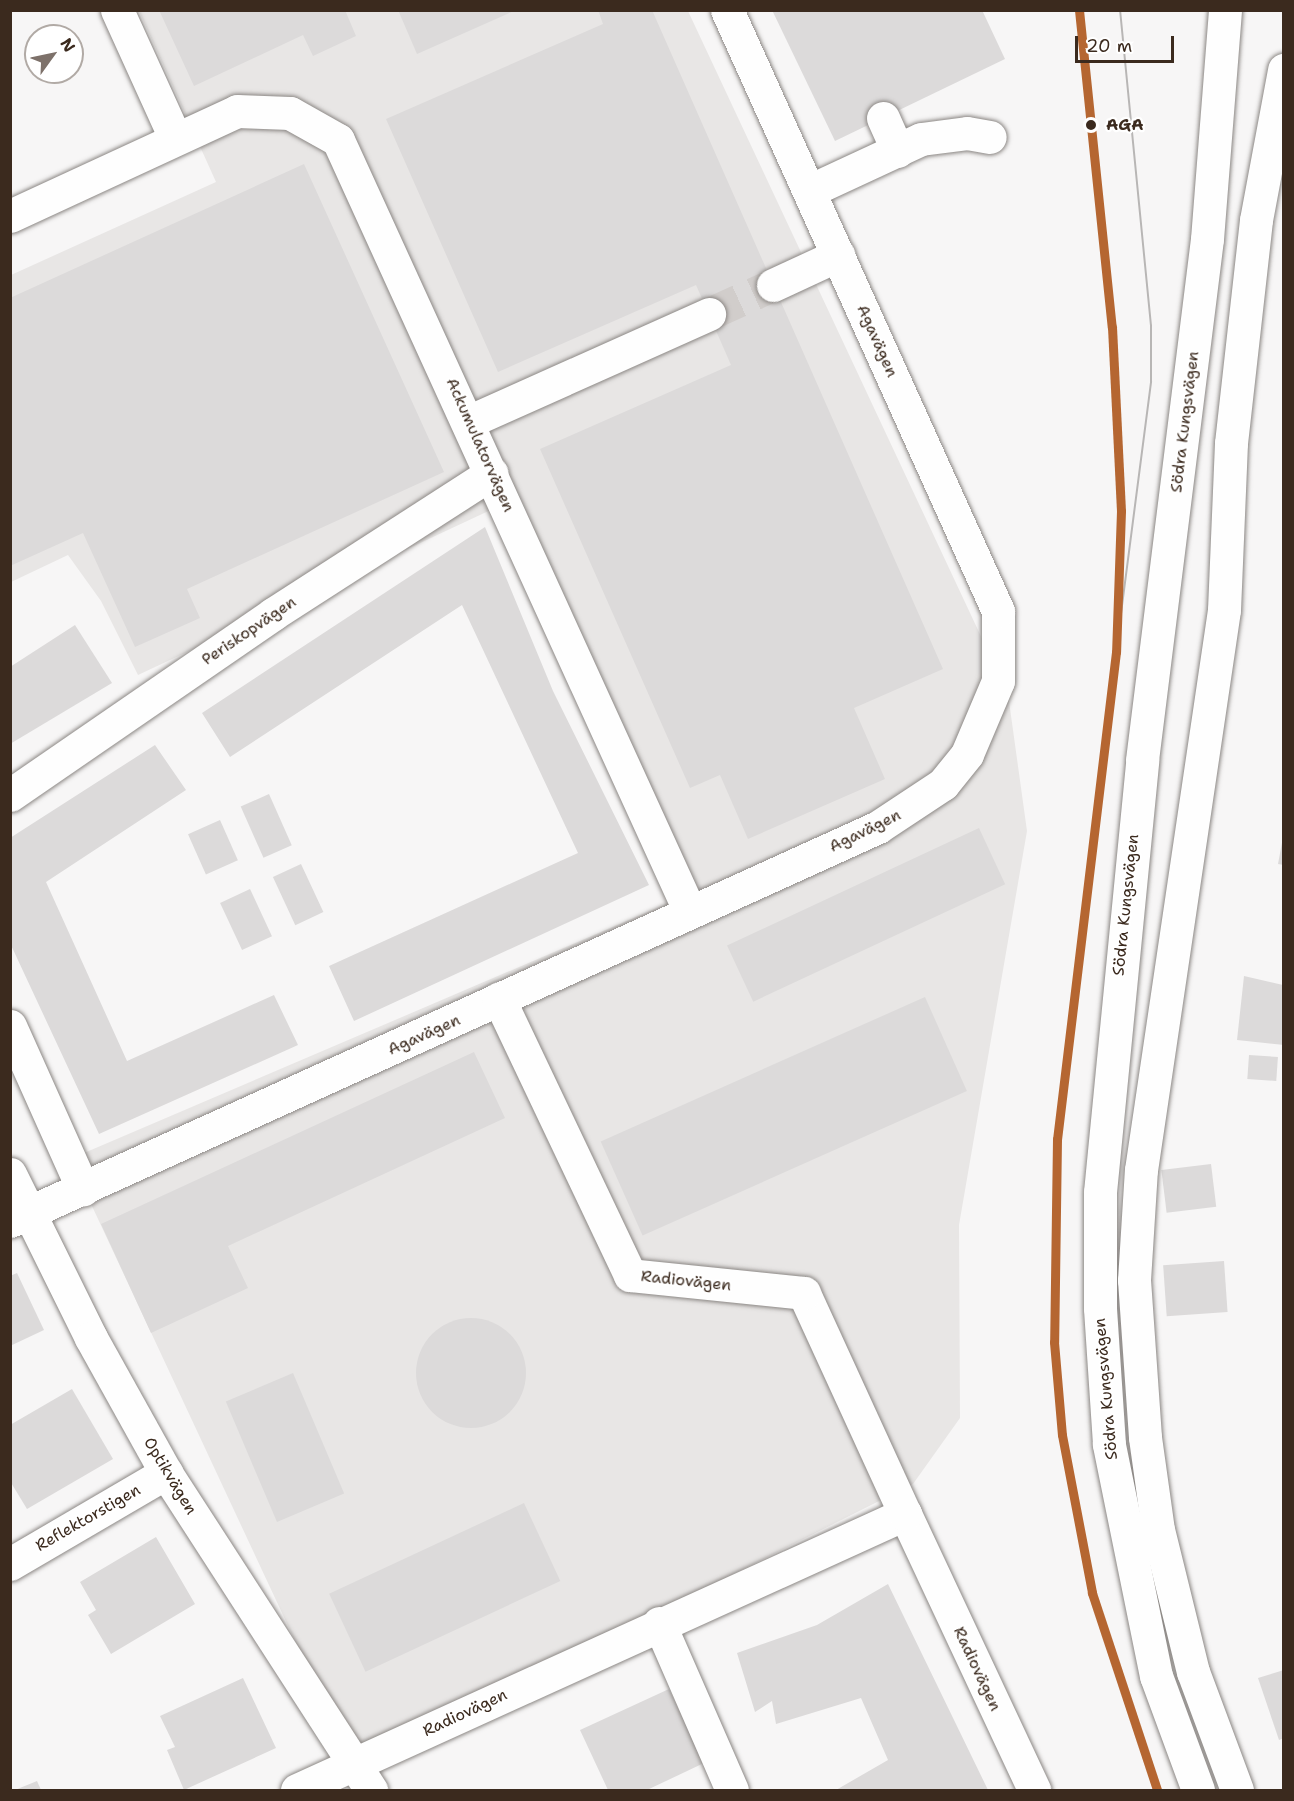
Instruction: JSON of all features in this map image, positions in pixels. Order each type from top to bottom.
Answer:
[{"type":"street","points":[[117,10],[175,138]]},
{"type":"street","name":"Agavägen","points":[[20,1217],[690,912],[920,804],[967,754],[998,681],[998,611],[727,10]]},
{"type":"street","name":"Södra Kungsvägen","points":[[1198,1791],[1156,1676],[1109,1444],[1100,1308],[1100,1192],[1139,784],[1207,239],[1225,10]]},
{"type":"street","name":"Södra Kungsvägen","points":[[1237,1791],[1193,1672],[1158,1530],[1145,1437],[1134,1280],[1141,1170],[1224,610],[1231,443],[1256,220],[1284,70]]},
{"type":"street","name":"Ackumulatorvägen","points":[[10,216],[237,111],[267,108],[314,123],[338,140],[470,421],[690,912]]},
{"type":"street","points":[[882,118],[898,151]]},
{"type":"street","points":[[809,191],[898,151],[951,134],[990,137]]},
{"type":"street","points":[[773,285],[838,255]]},
{"type":"street","points":[[470,421],[709,314]]},
{"type":"street","name":"Periskopvägen","points":[[10,795],[273,614],[492,473]]},
{"type":"street","name":"Radiovägen","points":[[500,999],[630,1275],[804,1293],[1034,1791]]},
{"type":"street","points":[[10,1026],[83,1189]]},
{"type":"street","name":"Optikvägen","points":[[10,1174],[20,1217],[166,1473],[362,1778]]},
{"type":"street","name":"Reflektorstigen","points":[[10,1564],[166,1473]]},
{"type":"street","name":"Radiovägen","points":[[297,1791],[362,1778],[659,1623],[905,1514]]},
{"type":"street","points":[[659,1623],[732,1791]]},
{"type":"shaded area","points":[[139,11],[688,11],[1008,694],[1027,831],[959,1225],[960,1418],[913,1484],[353,1765],[70,1159],[692,893],[512,500],[138,675],[101,601],[68,555],[11,582],[11,275],[216,182]]},
{"type":"building","points":[[159,10],[345,10],[356,36],[313,56],[303,35],[194,86]]},
{"type":"building","points":[[398,10],[516,10],[417,54]]},
{"type":"building","points":[[598,10],[652,10],[943,669],[854,708],[885,779],[748,839],[720,775],[690,788],[540,449],[731,365],[696,285],[498,372],[386,119],[603,24]]},
{"type":"building","points":[[772,10],[982,10],[1005,59],[835,141]]},
{"type":"building","points":[[304,164],[444,472],[187,589],[200,618],[135,647],[83,533],[10,566],[10,298]]},
{"type":"building","points":[[485,527],[553,691],[649,885],[354,1021],[329,966],[578,853],[462,605],[230,757],[202,713]]},
{"type":"building","points":[[75,625],[112,683],[10,744],[10,667]]},
{"type":"building","points":[[155,745],[186,790],[46,882],[127,1061],[274,995],[298,1045],[99,1134],[10,943],[10,838]]},
{"type":"building","points":[[269,794],[292,845],[263,858],[241,807]]},
{"type":"building","points":[[220,820],[238,860],[206,874],[188,834]]},
{"type":"building","points":[[979,828],[1005,884],[753,1002],[727,945]]},
{"type":"building","points":[[1284,832],[1284,865],[1278,864]]},
{"type":"building","points":[[301,864],[323,912],[295,925],[273,877]]},
{"type":"building","points":[[250,889],[272,936],[242,950],[220,903]]},
{"type":"building","points":[[1244,976],[1283,985],[1284,1045],[1237,1040]]},
{"type":"building","points":[[925,997],[967,1091],[643,1235],[601,1141]]},
{"type":"building","points":[[474,1052],[505,1118],[228,1246],[248,1288],[151,1333],[101,1224]]},
{"type":"building","points":[[1249,1055],[1278,1057],[1276,1081],[1247,1079]]},
{"type":"building","points":[[1211,1164],[1216,1207],[1167,1213],[1161,1170]]},
{"type":"building","points":[[1224,1261],[1228,1312],[1167,1316],[1163,1265]]},
{"type":"building","points":[[17,1273],[44,1330],[10,1346],[10,1276]]},
{"type":"building","points":[[471,1318],[492,1323],[510,1334],[521,1352],[526,1373],[521,1394],[510,1412],[492,1423],[471,1428],[450,1423],[432,1412],[421,1394],[416,1373],[421,1352],[432,1334],[450,1323]]},
{"type":"building","points":[[293,1373],[344,1494],[277,1522],[226,1402]]},
{"type":"building","points":[[72,1389],[113,1459],[27,1509],[10,1481],[10,1425]]},
{"type":"building","points":[[524,1503],[560,1581],[365,1672],[329,1594]]},
{"type":"building","points":[[156,1537],[195,1604],[111,1654],[88,1615],[96,1610],[80,1582]]},
{"type":"building","points":[[888,1584],[988,1790],[836,1790],[888,1760],[861,1698],[776,1724],[772,1701],[755,1712],[737,1653],[817,1625]]},
{"type":"building","points":[[1284,1670],[1284,1738],[1279,1740],[1258,1678]]},
{"type":"building","points":[[243,1678],[276,1748],[184,1790],[167,1750],[175,1747],[160,1716]]},
{"type":"building","points":[[669,1689],[704,1763],[647,1790],[608,1790],[580,1730]]},
{"type":"building","points":[[37,1781],[41,1790],[15,1790]]},
{"type":"tunnel","points":[[709,314],[773,285]]},
{"type":"tram line","points":[[1116,652],[1151,382],[1151,326],[1120,10]]},
{"type":"transit line","points":[[1079,10],[1112,327],[1121,511],[1116,652],[1057,1139],[1054,1342],[1062,1435],[1092,1593],[1157,1790]]},
{"type":"place","name":"AGA","points":[[1091,125]]}]
